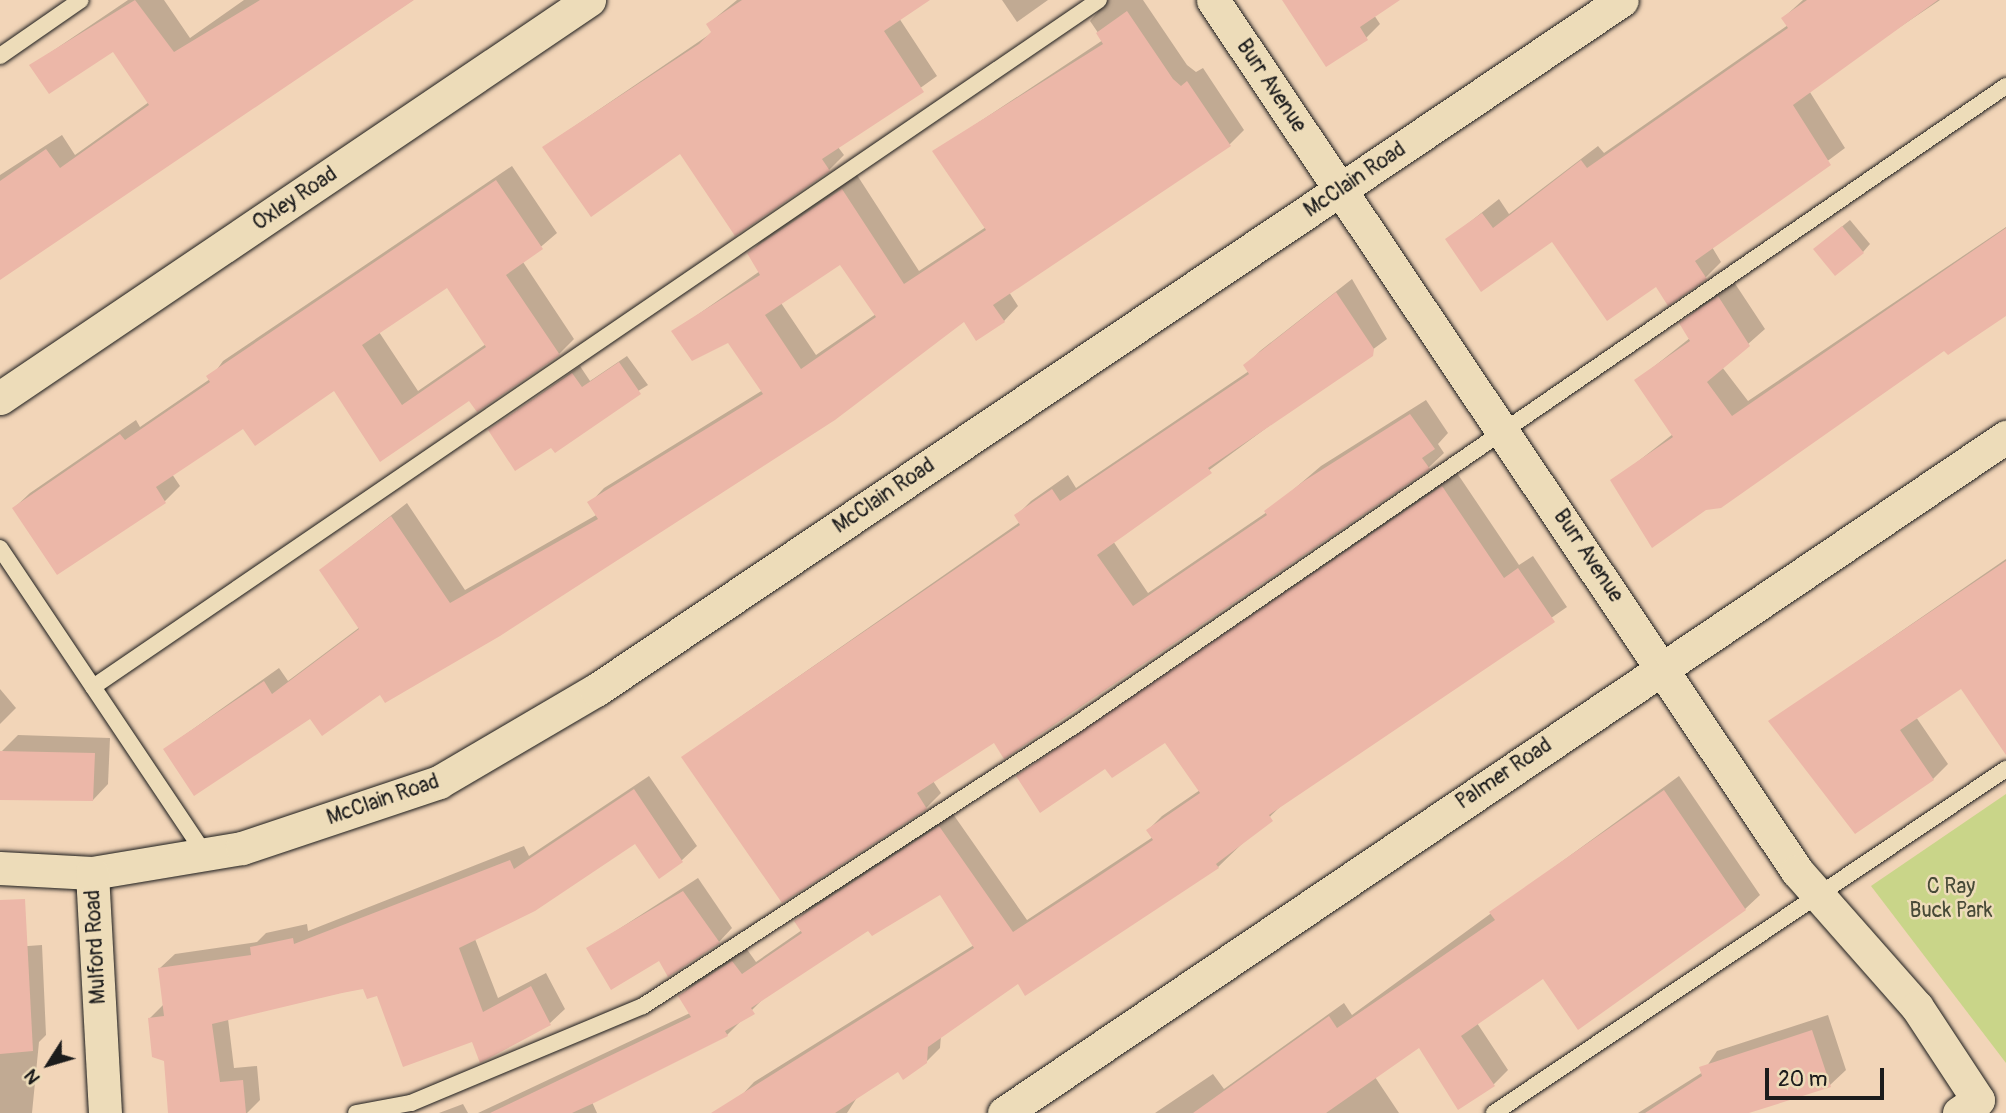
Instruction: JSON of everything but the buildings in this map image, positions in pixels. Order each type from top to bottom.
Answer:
[{"type":"street","name":"Oxley Road","points":[[0,398],[589,0]]},
{"type":"street","name":"Burr Avenue","points":[[1213,0],[1818,894],[1917,1007],[1969,1106]]},
{"type":"street","name":"McClain Road","points":[[92,873],[242,848],[451,776],[597,690],[1622,0]]},
{"type":"street","name":"Palmer Road","points":[[1004,1113],[2006,437]]},
{"type":"street","name":"Mulford Road","points":[[0,868],[92,873],[105,1113]]},
{"type":"lane","points":[[0,55],[81,0]]},
{"type":"lane","points":[[93,687],[1099,0]]},
{"type":"lane","points":[[355,1113],[411,1103],[643,1006],[1077,724],[1502,427],[2006,86]]},
{"type":"lane","points":[[0,548],[205,854]]},
{"type":"lane","points":[[1494,1113],[2006,769]]},
{"type":"green space","name":"C Ray Buck Park","points":[[2006,794],[2006,1063],[1871,886]]}]
